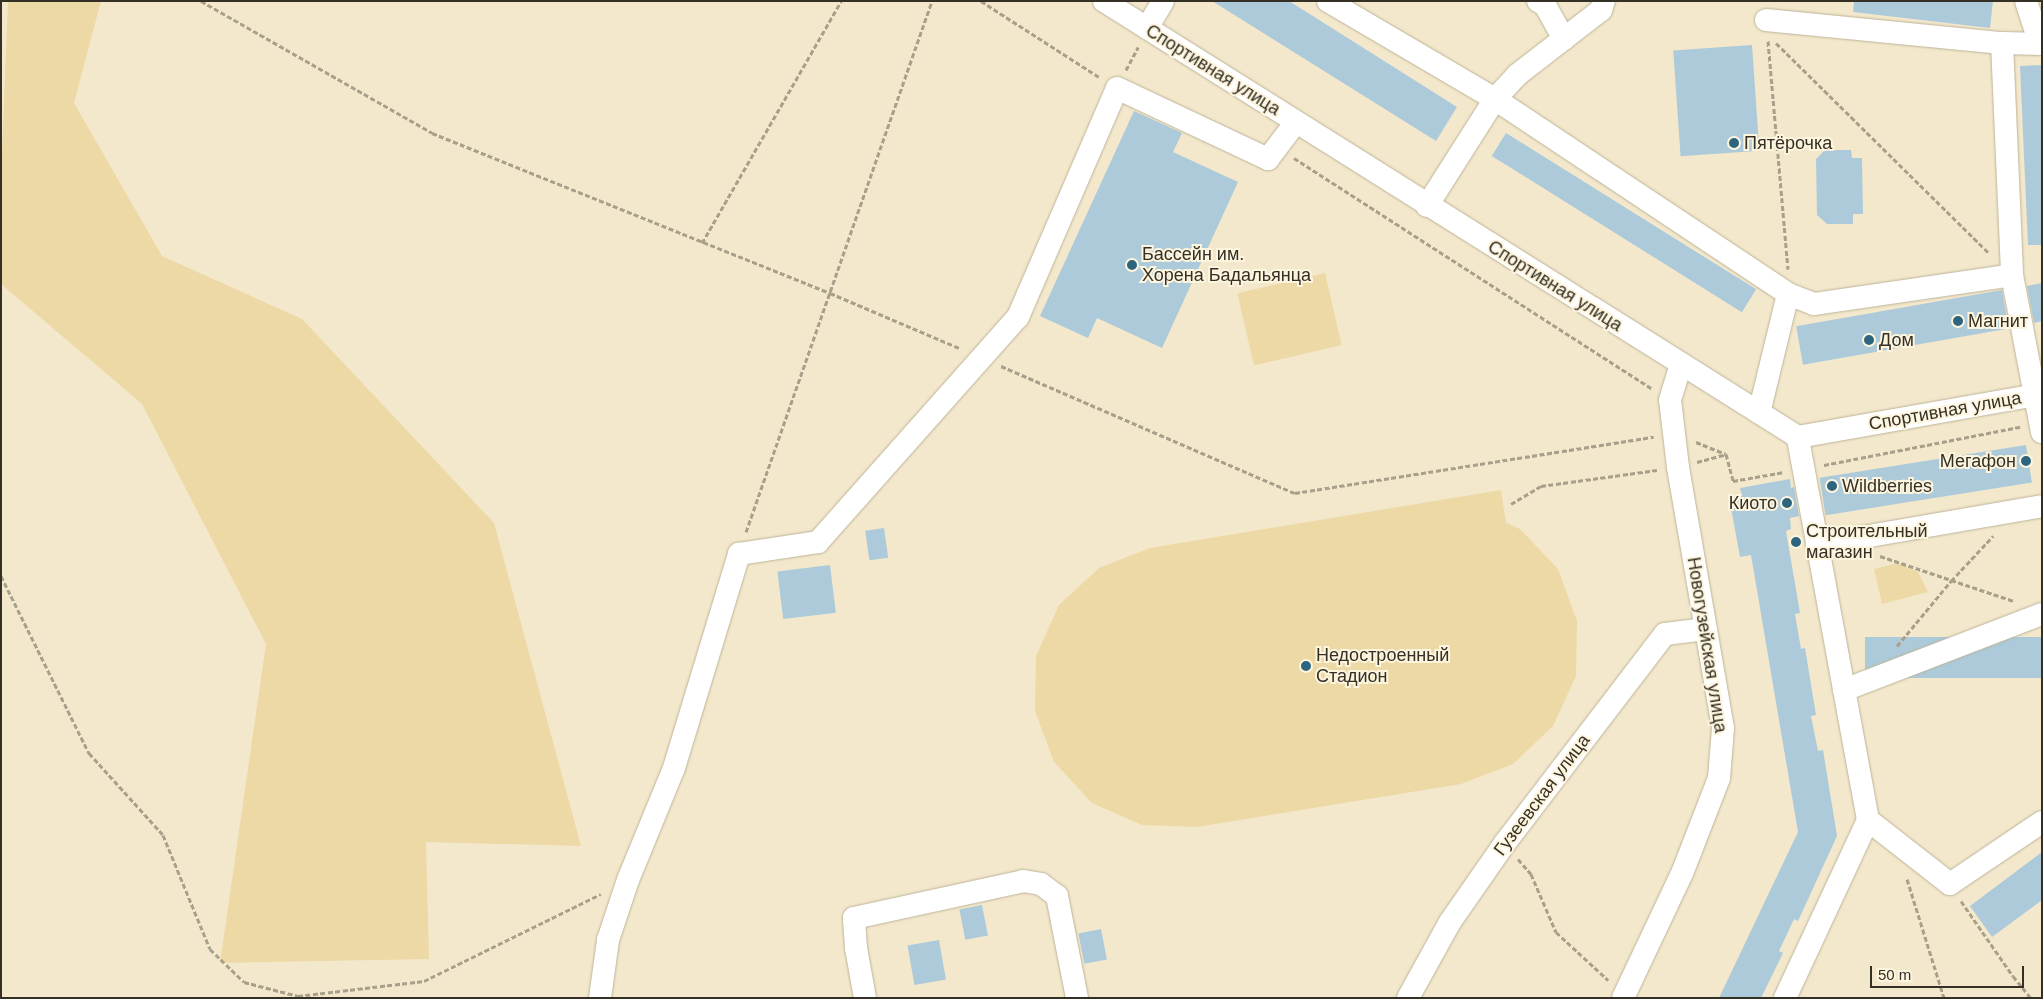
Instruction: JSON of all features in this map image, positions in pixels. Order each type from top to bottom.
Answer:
[{"type":"street","name":"Спортивная улица","points":[[1104,1],[1427,206],[1798,437],[2039,395]]},
{"type":"street","points":[[1147,28],[1163,1]]},
{"type":"street","points":[[1538,1],[1545,5],[1564,39]]},
{"type":"street","points":[[1427,206],[1495,99],[1517,75],[1601,10],[1604,1]]},
{"type":"street","points":[[1766,20],[2002,43],[2041,44],[2026,1]]},
{"type":"street","points":[[1332,2],[1495,99],[1788,294],[1814,304],[2012,275]]},
{"type":"street","points":[[2002,43],[2012,275],[2039,395],[2041,428]]},
{"type":"street","points":[[600,998],[608,940],[628,880],[674,768],[739,554],[818,542],[1018,316],[1117,88],[1268,159],[1296,122]]},
{"type":"street","points":[[1759,413],[1788,294]]},
{"type":"street","name":"Новогузейская улица","points":[[1624,996],[1683,871],[1719,778],[1723,728],[1678,467],[1670,400],[1681,364]]},
{"type":"street","points":[[1785,998],[1868,820],[1798,437]]},
{"type":"street","points":[[1817,544],[2042,506]]},
{"type":"street","points":[[1844,690],[2033,609]]},
{"type":"street","name":"Гузеевская улица","points":[[1408,998],[1450,922],[1505,843],[1665,634],[1706,629]]},
{"type":"street","points":[[1868,820],[1950,884],[2042,822]]},
{"type":"street","points":[[865,998],[856,948],[854,918],[1023,880],[1041,884],[1057,896],[1076,998]]},
{"type":"path","points":[[202,1],[432,133],[830,293],[1295,493],[1674,434],[1726,454]]},
{"type":"path","points":[[702,243],[840,1]]},
{"type":"path","points":[[739,554],[932,1]]},
{"type":"path","points":[[981,1],[1117,88],[1147,28]]},
{"type":"path","points":[[1788,294],[1789,258],[1768,33],[2012,275]]},
{"type":"path","points":[[1277,147],[1670,400]]},
{"type":"path","points":[[1726,454],[1733,481],[2041,428]]},
{"type":"path","points":[[1511,504],[1541,486],[1678,467],[1726,454]]},
{"type":"path","points":[[1891,652],[1951,581],[2016,511]]},
{"type":"path","points":[[1873,554],[2033,609]]},
{"type":"path","points":[[1,576],[89,753],[163,835],[210,948],[244,982],[298,996],[424,981],[628,880]]},
{"type":"path","points":[[1896,842],[1944,998]]},
{"type":"path","points":[[1505,843],[1531,874],[1556,932],[1624,996]]},
{"type":"path","points":[[1950,884],[2013,976],[2031,998]]},
{"type":"shaded area","points":[[8,1],[101,1],[74,103],[162,256],[302,319],[494,523],[581,846],[426,842],[429,959],[220,963],[266,644],[142,404],[1,284],[1,178]]},
{"type":"shaded area","points":[[1325,273],[1342,345],[1254,365],[1237,293]]},
{"type":"shaded area","name":"Недостроенный Стадион","points":[[1501,490],[1506,523],[1520,529],[1558,569],[1577,621],[1576,676],[1553,726],[1513,764],[1461,784],[1197,827],[1142,825],[1092,803],[1054,762],[1035,711],[1036,656],[1059,605],[1099,568],[1150,548]]},
{"type":"shaded area","points":[[1898,563],[1918,572],[1928,592],[1882,604],[1874,569]]},
{"type":"building","points":[[1212,1],[1289,1],[1457,107],[1436,141]]},
{"type":"building","points":[[1854,1],[1993,1],[1990,28],[1853,12]]},
{"type":"building","points":[[1752,45],[1759,151],[1681,156],[1673,51]]},
{"type":"building","points":[[2042,65],[2042,245],[2028,245],[2020,66]]},
{"type":"building","name":"Бассейн им. Хорена Бадальянца","points":[[1134,111],[1182,133],[1173,152],[1238,182],[1162,348],[1097,318],[1088,338],[1040,316]]},
{"type":"building","points":[[1506,133],[1756,289],[1742,312],[1492,156]]},
{"type":"building","points":[[1825,150],[1851,150],[1852,158],[1862,158],[1863,214],[1853,214],[1853,224],[1827,224],[1817,215],[1816,159]]},
{"type":"building","points":[[2042,283],[2042,321],[2034,323],[2027,286]]},
{"type":"building","points":[[2002,290],[2009,328],[1803,365],[1796,326]]},
{"type":"building","points":[[2026,445],[2032,483],[1826,515],[1820,478]]},
{"type":"building","points":[[1790,479],[1791,488],[1794,487],[1799,516],[1790,518],[1791,529],[1786,531],[1800,613],[1795,614],[1801,649],[1805,648],[1816,715],[1811,716],[1818,751],[1823,750],[1837,836],[1798,921],[1794,919],[1779,951],[1783,953],[1761,998],[1719,998],[1798,832],[1751,555],[1740,557],[1729,497],[1742,495],[1740,488]]},
{"type":"building","points":[[884,528],[888,558],[869,560],[865,531]]},
{"type":"building","points":[[830,565],[836,613],[783,619],[777,571]]},
{"type":"building","points":[[1865,637],[2042,637],[2042,678],[1865,678]]},
{"type":"building","points":[[2042,852],[2042,900],[1992,937],[1970,906]]},
{"type":"building","points":[[982,905],[988,935],[965,940],[959,909]]},
{"type":"building","points":[[1101,929],[1107,959],[1084,964],[1078,933]]},
{"type":"building","points":[[939,940],[946,979],[914,985],[907,946]]},
{"type":"place","name":"Пятёрочка","points":[[1734,143]]},
{"type":"place","name":"Бассейн им. Хорена Бадальянца","points":[[1132,265]]},
{"type":"place","name":"Магнит","points":[[1958,321]]},
{"type":"place","name":"Дом","points":[[1869,340]]},
{"type":"place","name":"Мегафон","points":[[2026,461]]},
{"type":"place","name":"Wildberries","points":[[1832,486]]},
{"type":"place","name":"Киото","points":[[1787,503]]},
{"type":"place","name":"Строительный магазин","points":[[1796,542]]},
{"type":"place","name":"Недостроенный Стадион","points":[[1306,666]]}]
